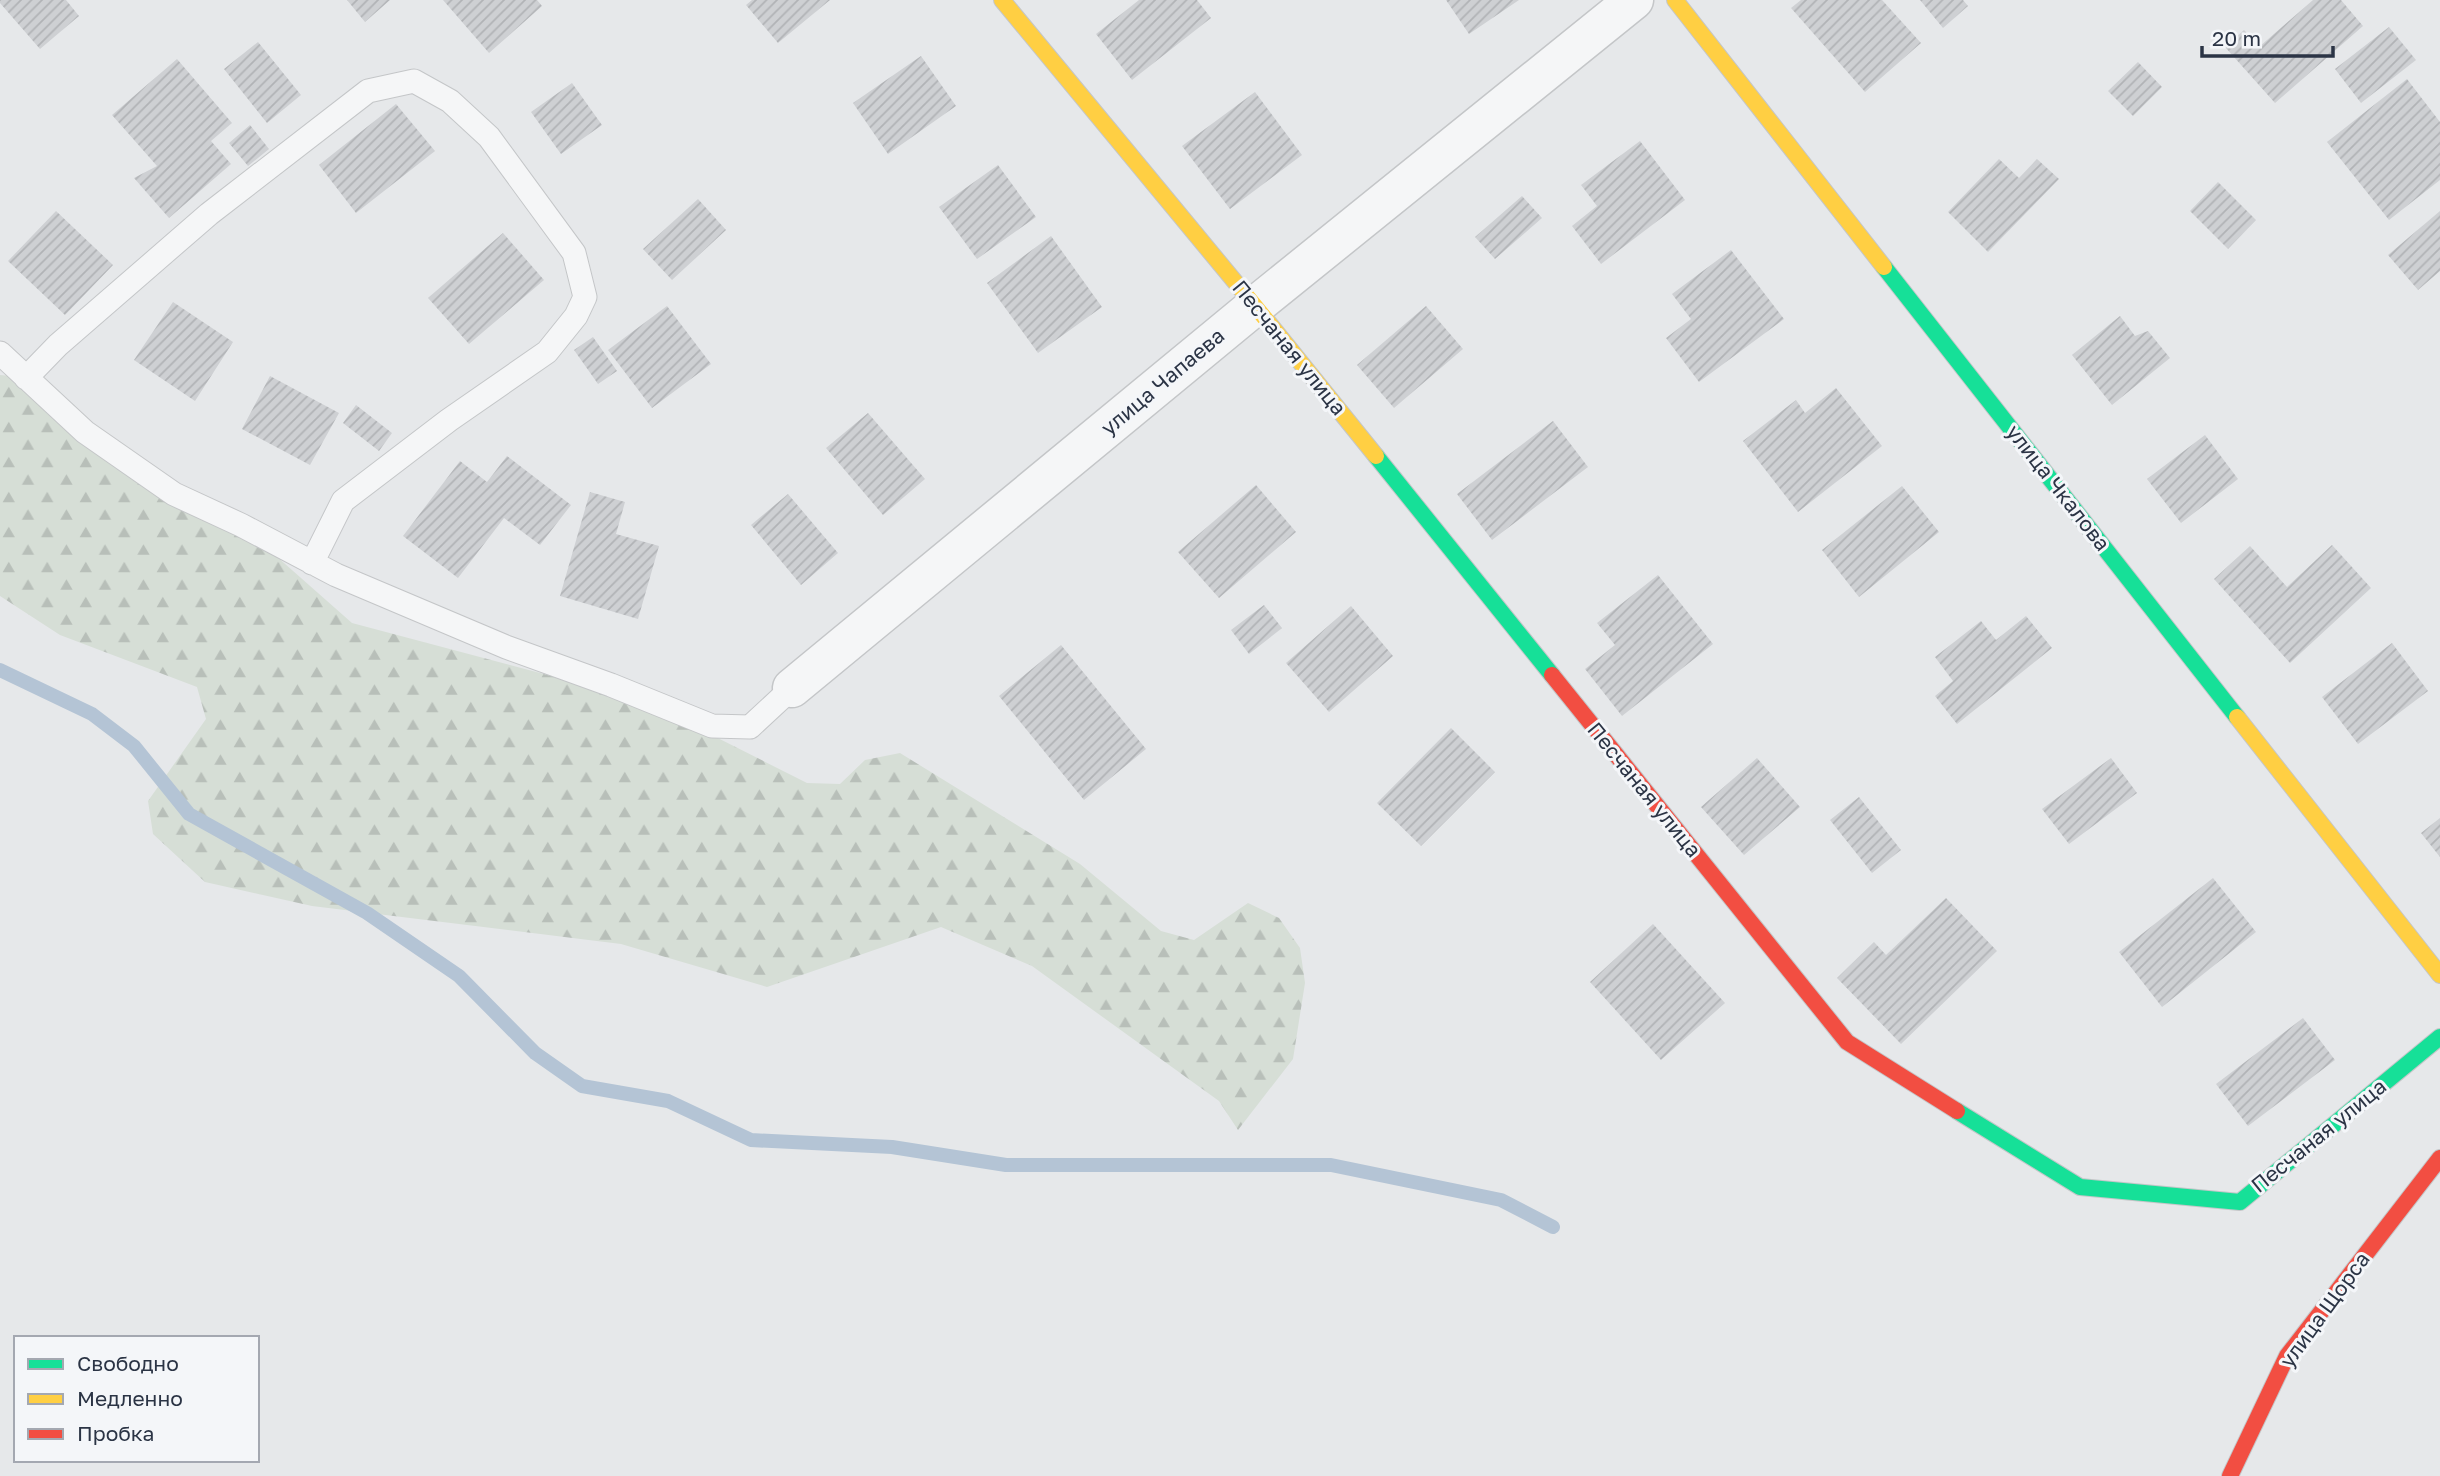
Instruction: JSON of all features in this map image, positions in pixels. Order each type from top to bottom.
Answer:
[{"type":"street","name":"Песчаная улица","points":[[1002,0],[1255,306],[1847,1042],[2080,1187],[2240,1202],[2440,1037]]},
{"type":"street","name":"улица Чапаева","points":[[792,688],[1255,306],[1633,0]]},
{"type":"street","name":"улица Чкалова","points":[[1675,0],[2440,975]]},
{"type":"street","name":"улица Щорса","points":[[2230,1476],[2287,1356],[2440,1158]]},
{"type":"lane","points":[[26,378],[58,345],[209,214],[368,91],[414,81],[450,101],[489,136],[574,253],[585,297],[576,316],[547,352],[449,420],[343,501],[312,563]]},
{"type":"lane","points":[[0,353],[85,432],[174,494],[312,563],[506,646],[712,726],[750,727],[792,688]]},
{"type":"green space","points":[[0,375],[22,377],[242,526],[352,623],[642,700],[807,783],[840,784],[865,760],[900,753],[1080,864],[1161,931],[1194,940],[1248,903],[1279,918],[1300,948],[1305,983],[1293,1059],[1238,1130],[1219,1101],[1032,966],[941,927],[767,987],[621,944],[312,906],[205,882],[153,834],[148,801],[206,719],[197,687],[60,635],[0,596]]},
{"type":"building","points":[[0,0],[66,0],[79,16],[40,49]]},
{"type":"building","points":[[347,0],[390,0],[365,22]]},
{"type":"building","points":[[443,0],[537,0],[542,6],[489,53]]},
{"type":"building","points":[[752,0],[830,0],[778,43],[746,5]]},
{"type":"building","points":[[1139,0],[1197,0],[1211,18],[1132,80],[1096,34]]},
{"type":"building","points":[[1446,0],[1519,0],[1469,34]]},
{"type":"building","points":[[1801,0],[1882,0],[1921,43],[1865,92],[1791,8]]},
{"type":"building","points":[[1920,0],[1963,0],[1968,6],[1943,28]]},
{"type":"building","points":[[2313,0],[2341,0],[2363,26],[2275,103],[2225,47],[2244,30],[2259,47]]},
{"type":"building","points":[[2389,27],[2416,60],[2361,103],[2335,69]]},
{"type":"building","points":[[258,42],[301,95],[267,123],[224,69]]},
{"type":"building","points":[[921,56],[956,106],[888,154],[853,103]]},
{"type":"building","points":[[177,59],[232,123],[211,141],[231,164],[169,218],[134,178],[157,166],[112,115]]},
{"type":"building","points":[[2138,62],[2162,87],[2133,116],[2108,91]]},
{"type":"building","points":[[2407,79],[2440,122],[2440,180],[2389,220],[2327,142]]},
{"type":"building","points":[[572,83],[602,125],[561,154],[531,112]]},
{"type":"building","points":[[1255,92],[1302,155],[1230,209],[1182,146]]},
{"type":"building","points":[[396,104],[435,151],[356,213],[319,165]]},
{"type":"building","points":[[250,125],[269,149],[248,166],[229,143]]},
{"type":"building","points":[[1640,141],[1685,200],[1601,264],[1572,226],[1597,206],[1581,185]]},
{"type":"building","points":[[1999,159],[2019,178],[2037,159],[2059,179],[1988,252],[1948,212]]},
{"type":"building","points":[[998,165],[1036,217],[977,259],[939,207]]},
{"type":"building","points":[[2218,182],[2256,220],[2228,249],[2190,211]]},
{"type":"building","points":[[1522,196],[1542,218],[1495,259],[1475,237]]},
{"type":"building","points":[[698,199],[726,230],[672,280],[643,249]]},
{"type":"building","points":[[56,211],[113,265],[65,315],[8,261]]},
{"type":"building","points":[[2440,211],[2440,271],[2418,290],[2388,255]]},
{"type":"building","points":[[503,233],[544,280],[469,344],[428,298]]},
{"type":"building","points":[[1051,236],[1102,307],[1038,353],[987,283]]},
{"type":"building","points":[[1731,250],[1784,319],[1699,382],[1666,338],[1691,319],[1672,294]]},
{"type":"building","points":[[173,302],[233,342],[195,401],[134,360]]},
{"type":"building","points":[[667,306],[711,364],[652,408],[608,350]]},
{"type":"building","points":[[1426,306],[1463,349],[1394,408],[1357,365]]},
{"type":"building","points":[[2120,316],[2135,336],[2148,331],[2170,358],[2112,405],[2072,355]]},
{"type":"building","points":[[593,337],[617,371],[598,384],[574,350]]},
{"type":"building","points":[[270,376],[339,413],[310,465],[242,429]]},
{"type":"building","points":[[1836,388],[1882,446],[1798,512],[1743,441],[1796,400],[1805,413]]},
{"type":"building","points":[[356,405],[392,433],[379,451],[343,423]]},
{"type":"building","points":[[868,413],[925,479],[883,515],[826,448]]},
{"type":"building","points":[[1553,421],[1588,467],[1492,540],[1457,494]]},
{"type":"building","points":[[2205,435],[2238,479],[2181,523],[2147,479]]},
{"type":"building","points":[[507,456],[571,505],[540,545],[504,518],[458,578],[403,536],[460,461],[487,482]]},
{"type":"building","points":[[1256,485],[1296,532],[1219,598],[1178,552]]},
{"type":"building","points":[[1902,486],[1939,532],[1859,597],[1822,550]]},
{"type":"building","points":[[590,492],[625,502],[616,534],[659,546],[638,619],[560,596]]},
{"type":"building","points":[[788,494],[838,553],[801,585],[751,525]]},
{"type":"building","points":[[2332,545],[2371,588],[2290,663],[2214,579],[2250,546],[2287,587]]},
{"type":"building","points":[[1658,575],[1713,644],[1622,716],[1585,669],[1615,645],[1597,623]]},
{"type":"building","points":[[1264,605],[1282,628],[1249,654],[1231,630]]},
{"type":"building","points":[[1351,606],[1393,656],[1329,712],[1286,663]]},
{"type":"building","points":[[2026,616],[2052,648],[1957,724],[1935,696],[1953,681],[1935,657],[1981,621],[1996,640]]},
{"type":"building","points":[[2392,643],[2428,691],[2358,744],[2322,697]]},
{"type":"building","points":[[1061,645],[1146,749],[1084,800],[999,696]]},
{"type":"building","points":[[1451,728],[1495,772],[1421,846],[1377,803]]},
{"type":"building","points":[[1757,758],[1800,807],[1744,855],[1701,807]]},
{"type":"building","points":[[2111,758],[2137,793],[2069,844],[2042,809]]},
{"type":"building","points":[[1859,797],[1901,850],[1872,873],[1830,820]]},
{"type":"building","points":[[2440,818],[2440,857],[2421,833]]},
{"type":"building","points":[[2213,878],[2256,932],[2162,1007],[2119,952]]},
{"type":"building","points":[[1946,898],[1997,951],[1901,1044],[1837,978],[1874,942],[1886,955]]},
{"type":"building","points":[[1653,924],[1725,1003],[1661,1060],[1590,982]]},
{"type":"building","points":[[2303,1018],[2335,1060],[2248,1126],[2216,1084]]},
{"type":"waterway","points":[[0,670],[92,714],[134,746],[189,814],[367,913],[459,976],[535,1053],[582,1086],[668,1101],[751,1140],[892,1147],[1006,1165],[1331,1165],[1501,1200],[1553,1227]]},
{"type":"traffic: fast","points":[[1884,267],[2237,717]]},
{"type":"traffic: fast","points":[[1376,456],[1552,675]]},
{"type":"traffic: fast","points":[[1957,1111],[2080,1187],[2240,1202],[2440,1037]]},
{"type":"traffic: slow","points":[[1002,0],[1376,456]]},
{"type":"traffic: slow","points":[[1675,0],[1884,267]]},
{"type":"traffic: slow","points":[[2237,717],[2440,975]]},
{"type":"traffic: jam","points":[[1552,675],[1847,1042],[1957,1111]]},
{"type":"traffic: jam","points":[[2230,1476],[2287,1356],[2440,1158]]}]
